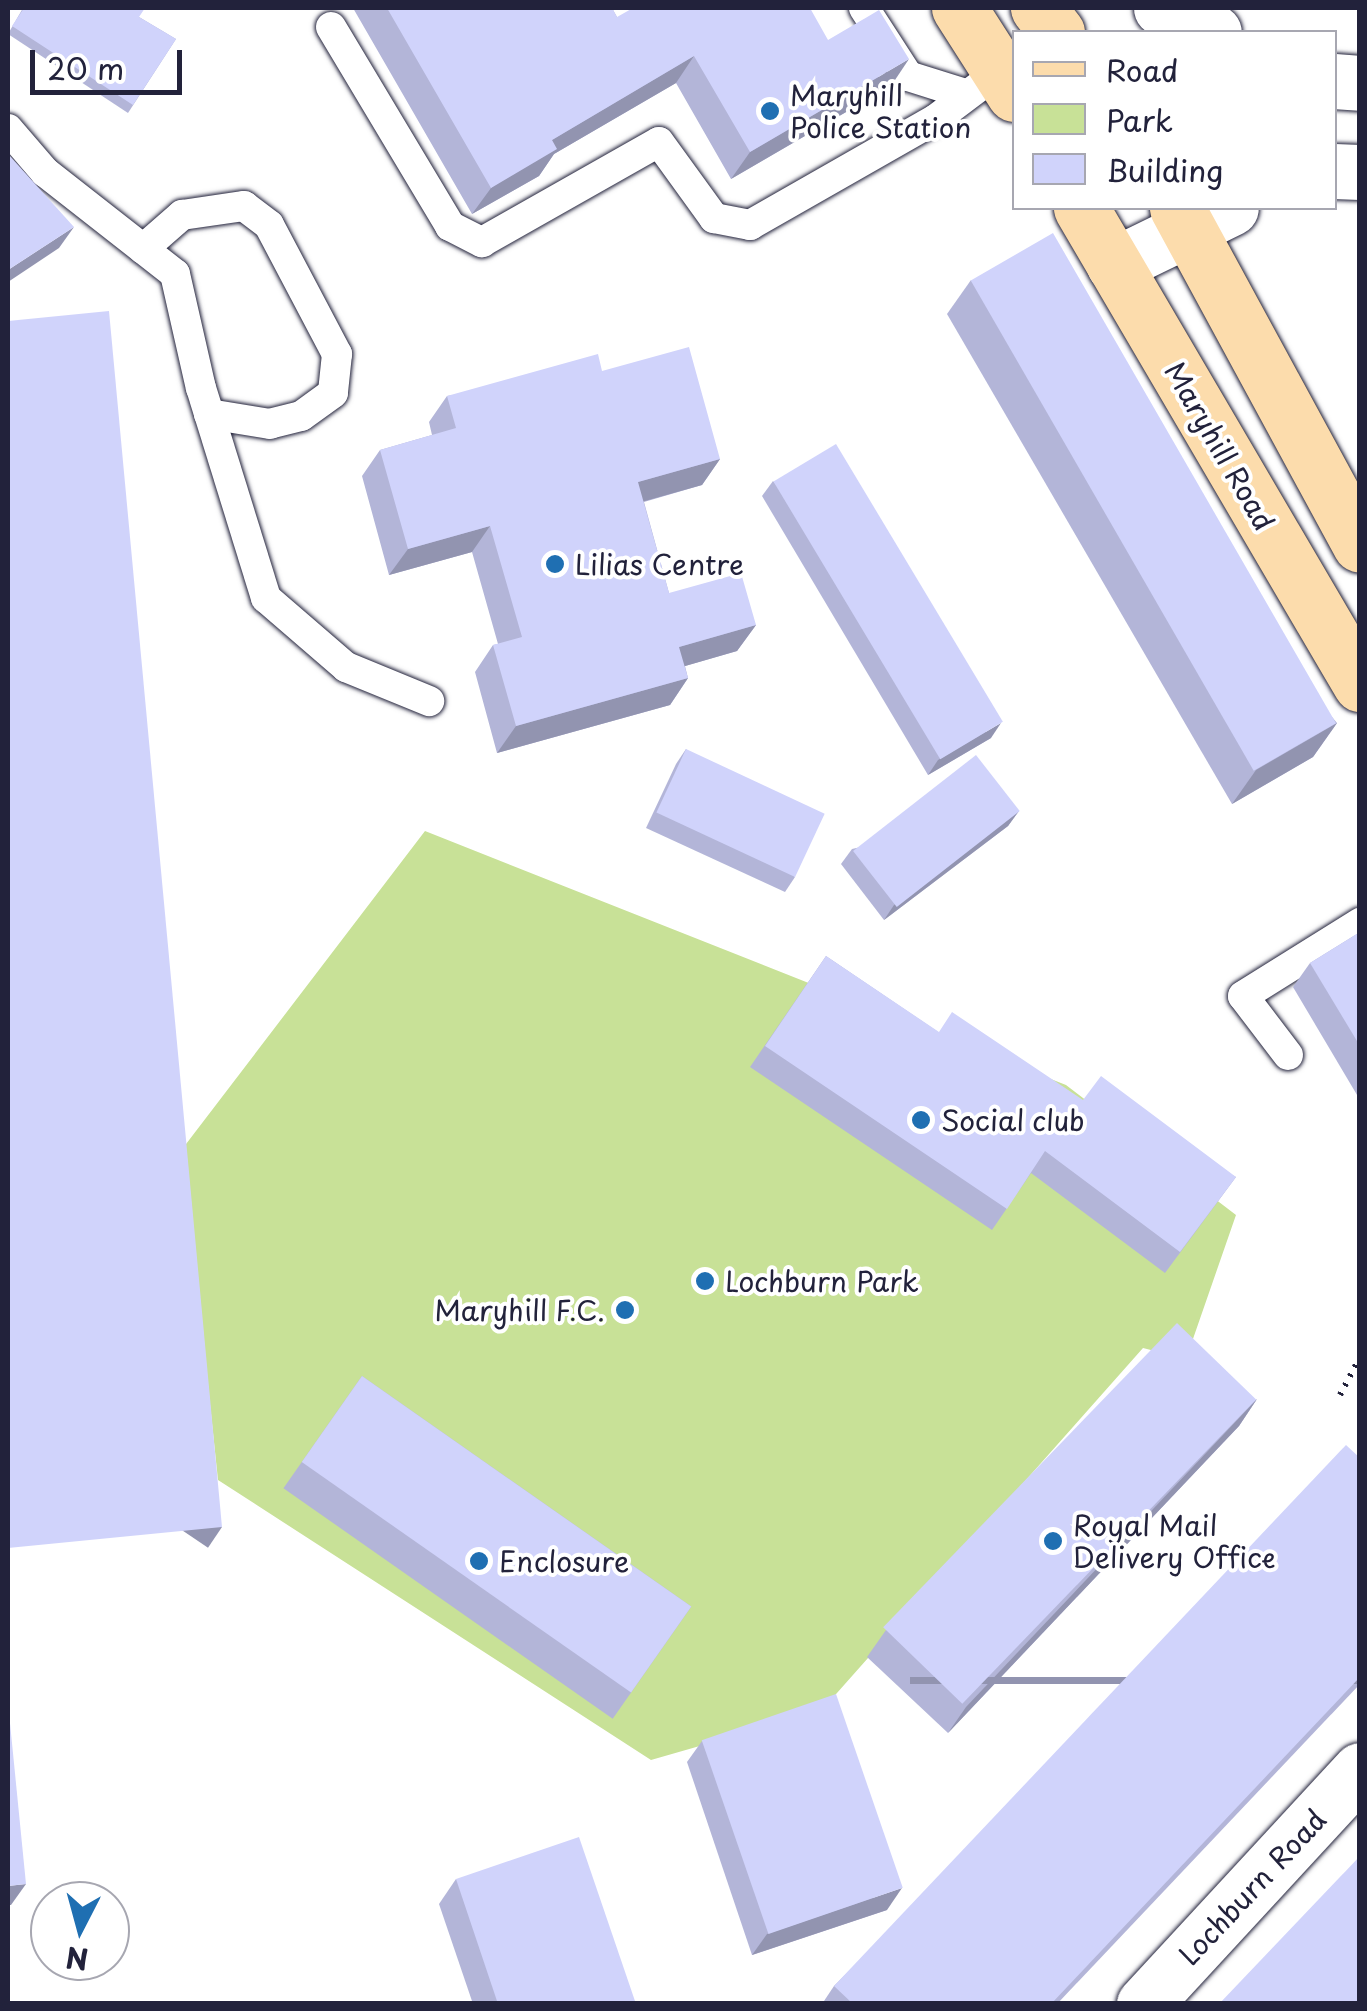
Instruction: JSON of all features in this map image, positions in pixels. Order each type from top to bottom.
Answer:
[{"type":"main road","points":[[959,8],[998,79]]},
{"type":"main road","points":[[1038,8],[1054,30]]},
{"type":"main road","name":"Maryhill Road","points":[[1082,210],[1360,684]]},
{"type":"main road","points":[[1200,214],[1360,545]]},
{"type":"street","points":[[1161,8],[1210,30]]},
{"type":"street","points":[[1114,265],[1200,214]]},
{"type":"street","name":"Lochburn Road","points":[[1144,2004],[1360,1770]]},
{"type":"lane","points":[[864,8],[902,71],[998,79]]},
{"type":"lane","points":[[331,27],[450,226],[482,242],[658,142],[714,218],[750,225],[936,119],[998,79]]},
{"type":"lane","points":[[8,128],[45,172],[175,274],[209,414],[266,598],[346,668],[429,701]]},
{"type":"lane","points":[[143,249],[182,216],[244,206],[269,226],[338,354],[334,392],[301,416],[270,424],[209,414]]},
{"type":"lane","points":[[1288,1056],[1242,996],[1360,924]]},
{"type":"path","points":[[1340,1396],[1360,1357]]},
{"type":"green space","name":"Lochburn Park","points":[[425,831],[1066,1085],[1236,1215],[1186,1359],[1143,1348],[821,1711],[651,1760],[218,1480],[183,1148]]},
{"type":"building","points":[[24,8],[145,8],[139,17],[176,39],[133,105],[12,26]]},
{"type":"building","points":[[387,8],[612,8],[617,17],[633,8],[810,8],[828,40],[879,10],[909,59],[750,152],[694,56],[552,140],[557,149],[491,188]]},
{"type":"building","points":[[8,154],[74,227],[8,270]]},
{"type":"building","points":[[1053,233],[1336,723],[1254,771],[971,280]]},
{"type":"building","points":[[109,311],[222,1527],[8,1548],[8,321]]},
{"type":"building","name":"Lilias Centre","points":[[689,347],[720,459],[638,482],[669,593],[741,573],[756,625],[679,647],[688,678],[516,726],[493,645],[522,637],[490,526],[408,549],[380,450],[456,428],[447,396],[598,354],[602,371]]},
{"type":"building","points":[[836,444],[1003,722],[940,759],[773,482]]},
{"type":"building","points":[[686,749],[825,814],[795,877],[656,812]]},
{"type":"building","points":[[976,755],[1020,811],[897,907],[853,851]]},
{"type":"building","points":[[1360,932],[1360,1046],[1310,963]]},
{"type":"building","points":[[826,956],[939,1032],[952,1012],[1083,1100],[1101,1076],[1236,1177],[1180,1252],[1045,1151],[1007,1209],[765,1046]]},
{"type":"building","name":"Royal Mail Delivery Office","points":[[1177,1323],[1256,1399],[962,1704],[883,1627]]},
{"type":"building","name":"Enclosure","points":[[362,1376],[691,1607],[631,1693],[302,1462]]},
{"type":"building","points":[[1346,1445],[1360,1458],[1360,1677],[1051,2004],[853,2004],[834,1986]]},
{"type":"building","points":[[836,1694],[903,1888],[768,1934],[702,1740]]},
{"type":"building","points":[[8,1703],[26,1884],[8,1886]]},
{"type":"building","points":[[579,1837],[636,2004],[498,2004],[456,1879]]},
{"type":"building","points":[[1360,1856],[1360,2004],[1219,2004]]},
{"type":"place","name":"Maryhill Police Station","points":[[770,111]]},
{"type":"place","name":"Lilias Centre","points":[[555,564]]},
{"type":"place","name":"Social club","points":[[921,1120]]},
{"type":"place","name":"Lochburn Park","points":[[705,1281]]},
{"type":"place","name":"Maryhill F.C.","points":[[625,1310]]},
{"type":"place","name":"Royal Mail Delivery Office","points":[[1053,1541]]},
{"type":"place","name":"Enclosure","points":[[479,1561]]}]
